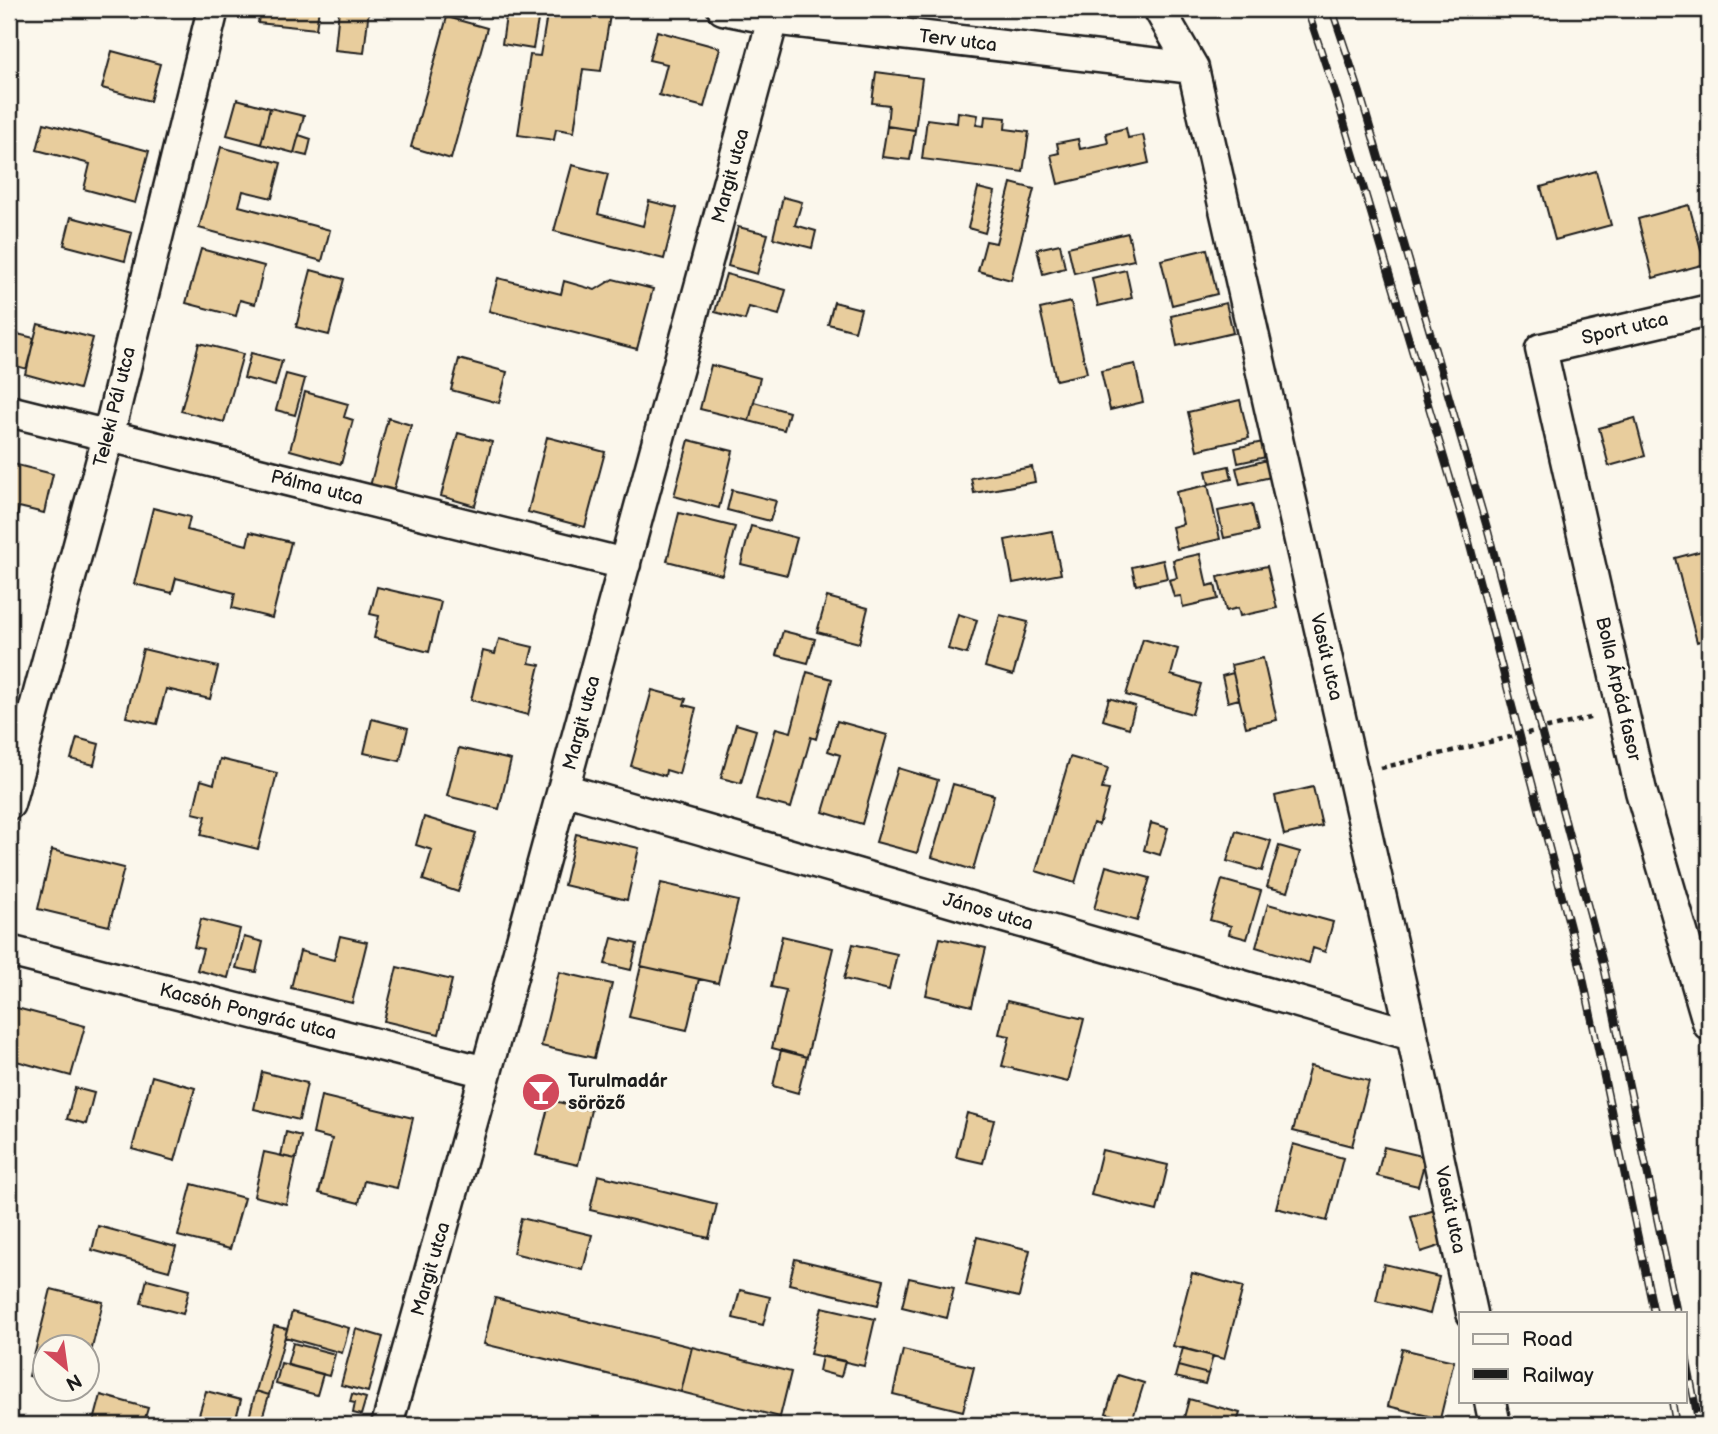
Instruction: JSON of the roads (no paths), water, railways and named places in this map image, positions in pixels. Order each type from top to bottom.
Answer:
[{"type":"street","name":"Teleki Pál utca","points":[[9,804],[108,437],[213,9]]},
{"type":"street","name":"Terv utca","points":[[723,9],[773,19],[1193,68]]},
{"type":"street","name":"Vasút utca","points":[[1159,9],[1193,68],[1412,1035],[1472,1312]]},
{"type":"street","name":"Margit utca","points":[[387,1425],[564,789],[773,19]]},
{"type":"street","name":"Sport utca","points":[[1541,349],[1709,310]]},
{"type":"street","name":"Bolla Árpád fasor","points":[[1541,349],[1641,791],[1709,1025]]},
{"type":"street","name":"Pálma utca","points":[[9,411],[625,564]]},
{"type":"street","name":"János utca","points":[[564,789],[1412,1035]]},
{"type":"street","name":"Kacsóh Pongrác utca","points":[[9,951],[486,1072]]},
{"type":"street","points":[[1490,1402],[1495,1425]]},
{"type":"railway","points":[[1307,9],[1337,99],[1468,538],[1582,973],[1654,1312]]},
{"type":"railway","points":[[1332,9],[1360,93],[1488,531],[1604,967],[1677,1312]]},
{"type":"railway","points":[[1686,1355],[1699,1425]]},
{"type":"railway","points":[[1672,1402],[1676,1425]]},
{"type":"place","name":"Turulmadár söröző","points":[[541,1092]]}]
